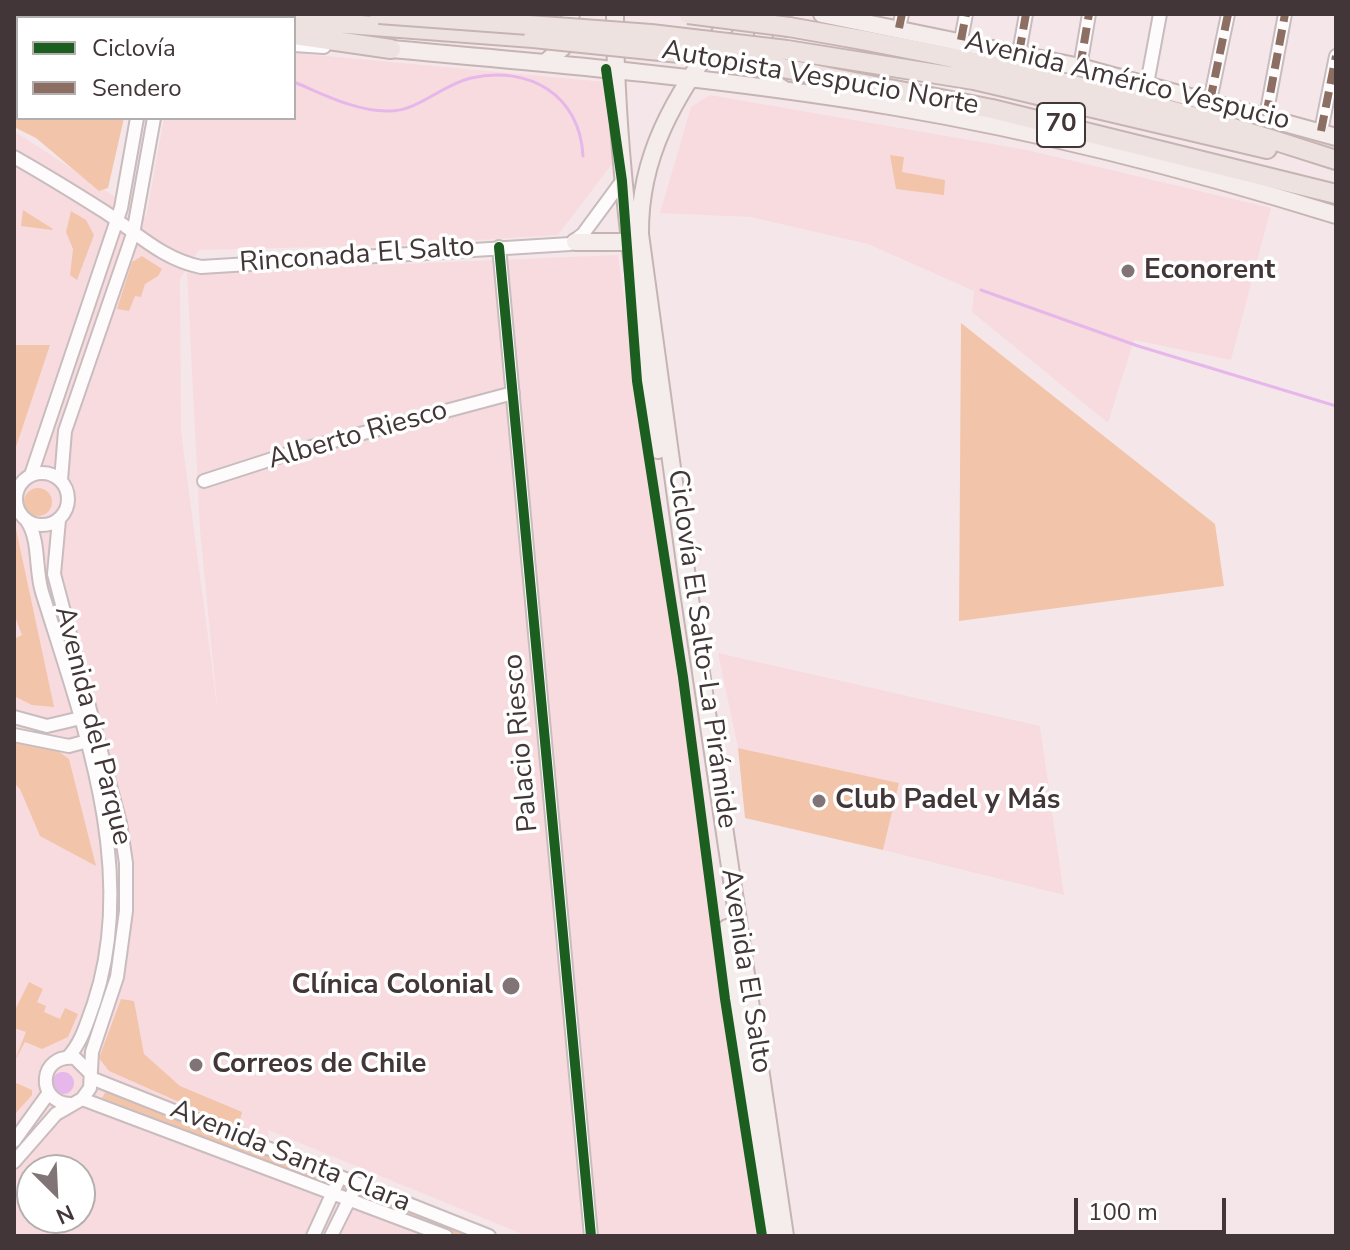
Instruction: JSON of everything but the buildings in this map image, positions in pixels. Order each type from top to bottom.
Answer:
[{"type":"highway","points":[[201,14],[232,16]]},
{"type":"highway","name":"70","points":[[379,14],[651,34],[785,59],[974,80],[1336,167]]},
{"type":"highway","name":"Autopista Vespucio Norte","points":[[688,14],[786,21],[916,49],[1105,92],[1336,160]]},
{"type":"highway","name":"Autopista Vespucio Norte","points":[[296,20],[785,59],[1336,194]]},
{"type":"highway","points":[[296,35],[391,49]]},
{"type":"main road","points":[[545,63],[563,47],[571,14]]},
{"type":"main road","name":"Avenida El Salto","points":[[615,14],[615,69],[629,242],[770,1236]]},
{"type":"main road","points":[[721,32],[725,14]]},
{"type":"main road","name":"Avenida El Salto","points":[[733,14],[661,125],[641,201],[642,260],[785,1236]]},
{"type":"main road","name":"Avenida Américo Vespucio","points":[[834,15],[901,21],[961,40],[1147,84],[1329,134]]},
{"type":"main road","points":[[786,21],[766,29],[759,53],[767,76],[787,91]]},
{"type":"main road","points":[[391,49],[615,69],[927,113],[1251,189],[1336,215]]},
{"type":"main road","points":[[625,177],[661,125]]},
{"type":"main road","points":[[575,242],[629,242]]},
{"type":"street","points":[[961,40],[966,14]]},
{"type":"street","points":[[1019,53],[1026,14]]},
{"type":"street","points":[[1080,67],[1089,14]]},
{"type":"street","points":[[1147,84],[1160,14]]},
{"type":"street","points":[[1210,101],[1228,14]]},
{"type":"street","points":[[1266,116],[1285,14]]},
{"type":"street","points":[[296,45],[391,49]]},
{"type":"street","points":[[1329,134],[1336,56]]},
{"type":"street","points":[[137,120],[117,220],[17,490],[15,502],[27,521],[43,526],[59,520],[69,499],[61,480],[65,431],[133,234],[154,120]]},
{"type":"street","name":"Rinconada El Salto","points":[[14,157],[182,263],[201,267],[575,242]]},
{"type":"street","points":[[575,242],[625,177]]},
{"type":"street","name":"Palacio Riesco","points":[[499,247],[591,1236]]},
{"type":"street","name":"Alberto Riesco","points":[[204,481],[300,450],[513,393]]},
{"type":"street","points":[[23,478],[46,473],[61,480]]},
{"type":"street","name":"Avenida del Parque","points":[[59,520],[54,574],[122,834],[127,896],[118,971],[92,1052],[91,1076]]},
{"type":"street","name":"Avenida del Parque","points":[[27,521],[42,592],[79,719],[110,850],[112,906],[98,991],[80,1040],[68,1057]]},
{"type":"street","points":[[14,717],[47,726],[92,714]]},
{"type":"street","points":[[14,735],[65,745],[98,737]]},
{"type":"street","points":[[14,1141],[48,1094],[46,1073],[54,1062],[68,1057],[81,1062],[91,1076],[90,1088],[79,1101],[56,1114],[14,1162]]},
{"type":"street","name":"Avenida Santa Clara","points":[[91,1076],[489,1236]]},
{"type":"street","points":[[48,1094],[60,1103],[79,1101]]},
{"type":"street","name":"Avenida Santa Clara","points":[[79,1101],[446,1236]]},
{"type":"street","points":[[313,1236],[340,1177]]},
{"type":"street","points":[[331,1236],[357,1183]]},
{"type":"shaded area","points":[[16,29],[16,120],[124,120],[108,188],[99,191],[36,138],[14,127]]},
{"type":"shaded area","points":[[296,53],[606,82],[612,164],[558,235],[400,245],[199,250],[180,279],[181,431],[218,713],[200,530],[187,273],[618,255],[756,1236],[527,1236],[268,1130],[273,1176],[430,1236],[14,1236],[14,131],[146,217],[164,120],[296,120]]},
{"type":"shaded area","points":[[710,95],[1027,150],[1271,208],[1231,360],[1134,340],[1108,423],[972,312],[974,291],[868,244],[750,217],[660,213],[691,107]]},
{"type":"shaded area","points":[[890,155],[904,157],[902,172],[945,180],[944,195],[896,189]]},
{"type":"shaded area","points":[[23,210],[53,229],[21,226]]},
{"type":"shaded area","points":[[71,211],[86,220],[94,235],[77,280],[70,275],[73,249],[66,232]]},
{"type":"shaded area","points":[[142,256],[162,269],[158,276],[145,284],[141,297],[135,296],[129,311],[117,309],[132,262]]},
{"type":"shaded area","points":[[961,323],[1215,524],[1224,586],[959,621]]},
{"type":"shaded area","points":[[14,345],[50,345],[14,453]]},
{"type":"shaded area","points":[[38,488],[48,492],[52,502],[48,512],[38,516],[28,512],[24,502],[28,492]]},
{"type":"shaded area","points":[[14,527],[54,707],[32,705],[14,696],[14,639],[22,635],[14,614]]},
{"type":"shaded area","points":[[718,653],[1040,726],[1064,895],[883,850],[899,783],[738,748]]},
{"type":"shaded area","points":[[14,739],[54,748],[69,759],[96,866],[40,836],[20,789],[14,783]]},
{"type":"shaded area","name":"Club Padel y Más","points":[[738,748],[899,783],[883,850],[745,818]]},
{"type":"shaded area","points":[[29,982],[43,989],[37,1002],[46,1006],[44,1012],[60,1019],[65,1008],[78,1014],[68,1037],[42,1049],[25,1042],[14,1062],[26,1032],[14,1028],[14,1012]]},
{"type":"shaded area","points":[[121,999],[134,1001],[144,1054],[180,1086],[242,1112],[238,1128],[109,1071],[99,1058]]},
{"type":"shaded area","points":[[63,1072],[71,1075],[74,1083],[71,1091],[63,1094],[55,1091],[52,1083],[55,1075]]},
{"type":"shaded area","points":[[14,1082],[32,1090],[32,1095],[14,1115]]},
{"type":"shaded area","points":[[106,1091],[476,1236],[460,1236],[102,1098]]},
{"type":"waterway","points":[[296,83],[351,105],[387,111],[419,103],[460,81],[492,75],[513,76],[548,89],[562,101],[580,135],[583,156]]},
{"type":"waterway","points":[[981,290],[1138,346],[1336,406]]},
{"type":"marked path","points":[[899,28],[902,14]]},
{"type":"marked path","points":[[961,40],[966,14]]},
{"type":"marked path","points":[[1019,53],[1026,14]]},
{"type":"marked path","points":[[1080,67],[1089,14]]},
{"type":"marked path","points":[[1210,101],[1228,14]]},
{"type":"marked path","points":[[1266,116],[1285,14]]},
{"type":"marked path","points":[[1321,131],[1336,56]]},
{"type":"cycle path","name":"Ciclovía El Salto-La Pirámide","points":[[606,69],[622,181],[637,381],[683,677],[725,999],[762,1236]]},
{"type":"cycle path","points":[[499,247],[591,1236]]},
{"type":"place","name":"Econorent","points":[[1128,271]]},
{"type":"place","name":"Club Padel y Más","points":[[819,801]]},
{"type":"place","name":"Clínica Colonial","points":[[511,986]]},
{"type":"place","name":"Correos de Chile","points":[[196,1065]]}]
